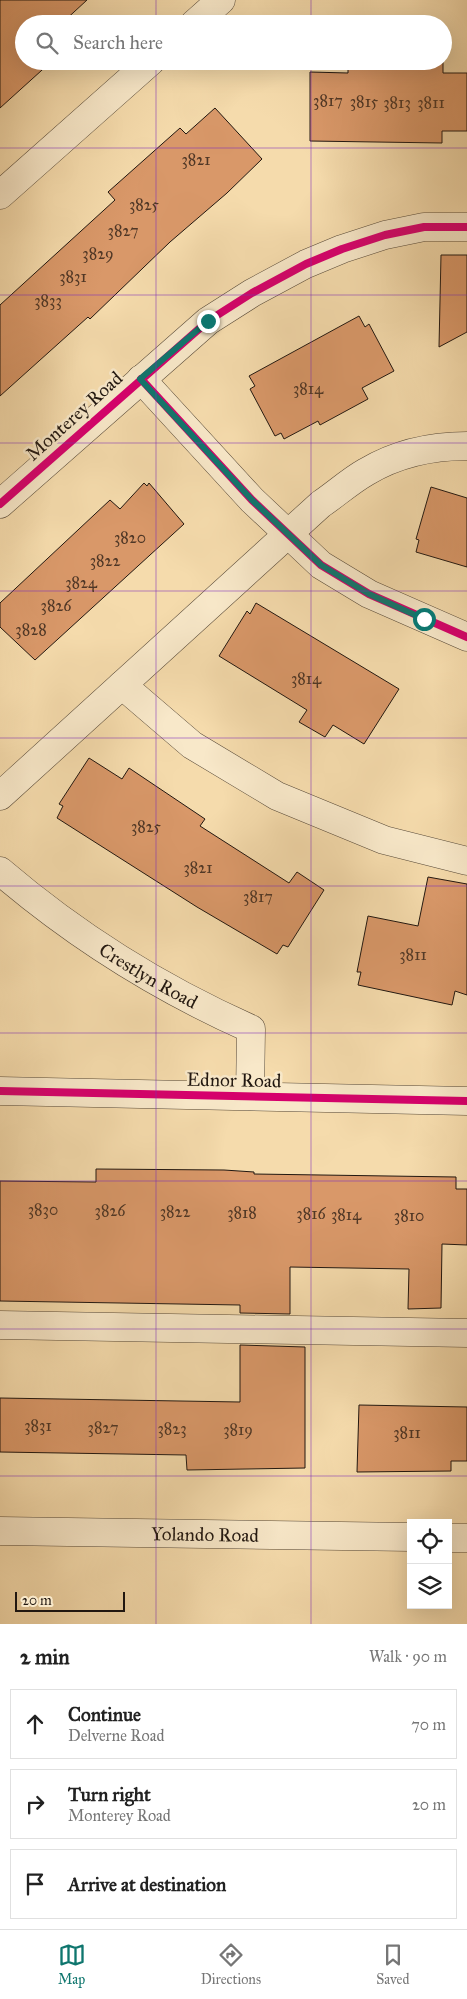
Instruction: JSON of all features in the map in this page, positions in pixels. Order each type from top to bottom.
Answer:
[{"type":"street","points":[[204,15],[221,0]]},
{"type":"street","points":[[0,195],[141,70]]},
{"type":"street","name":"Monterey Road","points":[[0,504],[208,321],[252,293],[306,264],[342,249],[384,235],[424,227],[467,227]]},
{"type":"street","points":[[140,379],[252,500],[321,565],[369,594],[467,637]]},
{"type":"street","points":[[0,796],[322,504],[366,472],[411,452],[447,446],[467,446]]},
{"type":"street","points":[[122,685],[192,746],[277,796],[384,840],[467,861]]},
{"type":"street","name":"Crestlyn Road","points":[[0,871],[54,915],[145,975],[205,1008],[252,1029],[250,1096]]},
{"type":"street","name":"Ednor Road","points":[[0,1091],[467,1101]]},
{"type":"street","points":[[0,1325],[467,1333]]},
{"type":"street","name":"Yolando Road","points":[[0,1530],[407,1537]]},
{"type":"street","points":[[452,1538],[467,1538]]},
{"type":"building","points":[[0,0],[87,0],[71,15],[15,15],[15,70],[42,70],[0,108]]},
{"type":"building","points":[[348,70],[443,70],[443,73],[467,73],[467,131],[442,131],[442,143],[310,141],[310,72],[348,73]]},
{"type":"building","points":[[215,108],[262,159],[227,193],[170,242],[90,319],[88,317],[0,396],[0,305],[115,200],[108,192],[180,128],[186,134]]},
{"type":"building","points":[[441,255],[467,255],[467,332],[439,347]]},
{"type":"building","points":[[359,316],[365,327],[369,324],[394,371],[362,388],[368,399],[320,425],[318,421],[284,439],[281,433],[275,436],[250,389],[255,386],[249,376]]},
{"type":"building","points":[[144,483],[147,486],[149,483],[184,524],[35,660],[0,627],[0,603],[110,500],[120,509]]},
{"type":"building","points":[[431,487],[467,498],[467,567],[416,552],[419,540],[416,539]]},
{"type":"building","points":[[256,603],[399,689],[364,744],[333,725],[325,737],[299,722],[307,710],[219,656],[247,611],[250,614]]},
{"type":"building","points":[[89,758],[122,779],[129,768],[205,819],[200,826],[289,883],[297,872],[324,890],[288,947],[283,945],[277,954],[197,907],[57,818],[63,806],[59,804]]},
{"type":"building","points":[[428,877],[467,884],[467,995],[455,991],[452,1005],[358,985],[361,972],[357,972],[368,916],[418,926]]},
{"type":"building","points":[[96,1169],[224,1170],[254,1172],[254,1174],[456,1177],[456,1189],[467,1189],[467,1245],[442,1244],[441,1308],[408,1309],[409,1269],[290,1267],[290,1314],[240,1313],[240,1305],[0,1301],[0,1181],[96,1182]]},
{"type":"building","points":[[240,1345],[305,1347],[305,1468],[187,1470],[186,1455],[0,1452],[0,1398],[240,1402]]},
{"type":"building","points":[[359,1405],[467,1407],[467,1461],[451,1461],[451,1471],[357,1472]]},
{"type":"cycle path","points":[[0,504],[208,321],[252,293],[306,264],[342,249],[385,235],[424,227],[467,227]]},
{"type":"cycle path","points":[[141,379],[252,500],[321,565],[369,594],[467,637]]},
{"type":"cycle path","points":[[0,1091],[467,1101]]},
{"type":"route","points":[[208,321],[140,379],[252,500],[321,565],[369,594],[424,619]]}]
